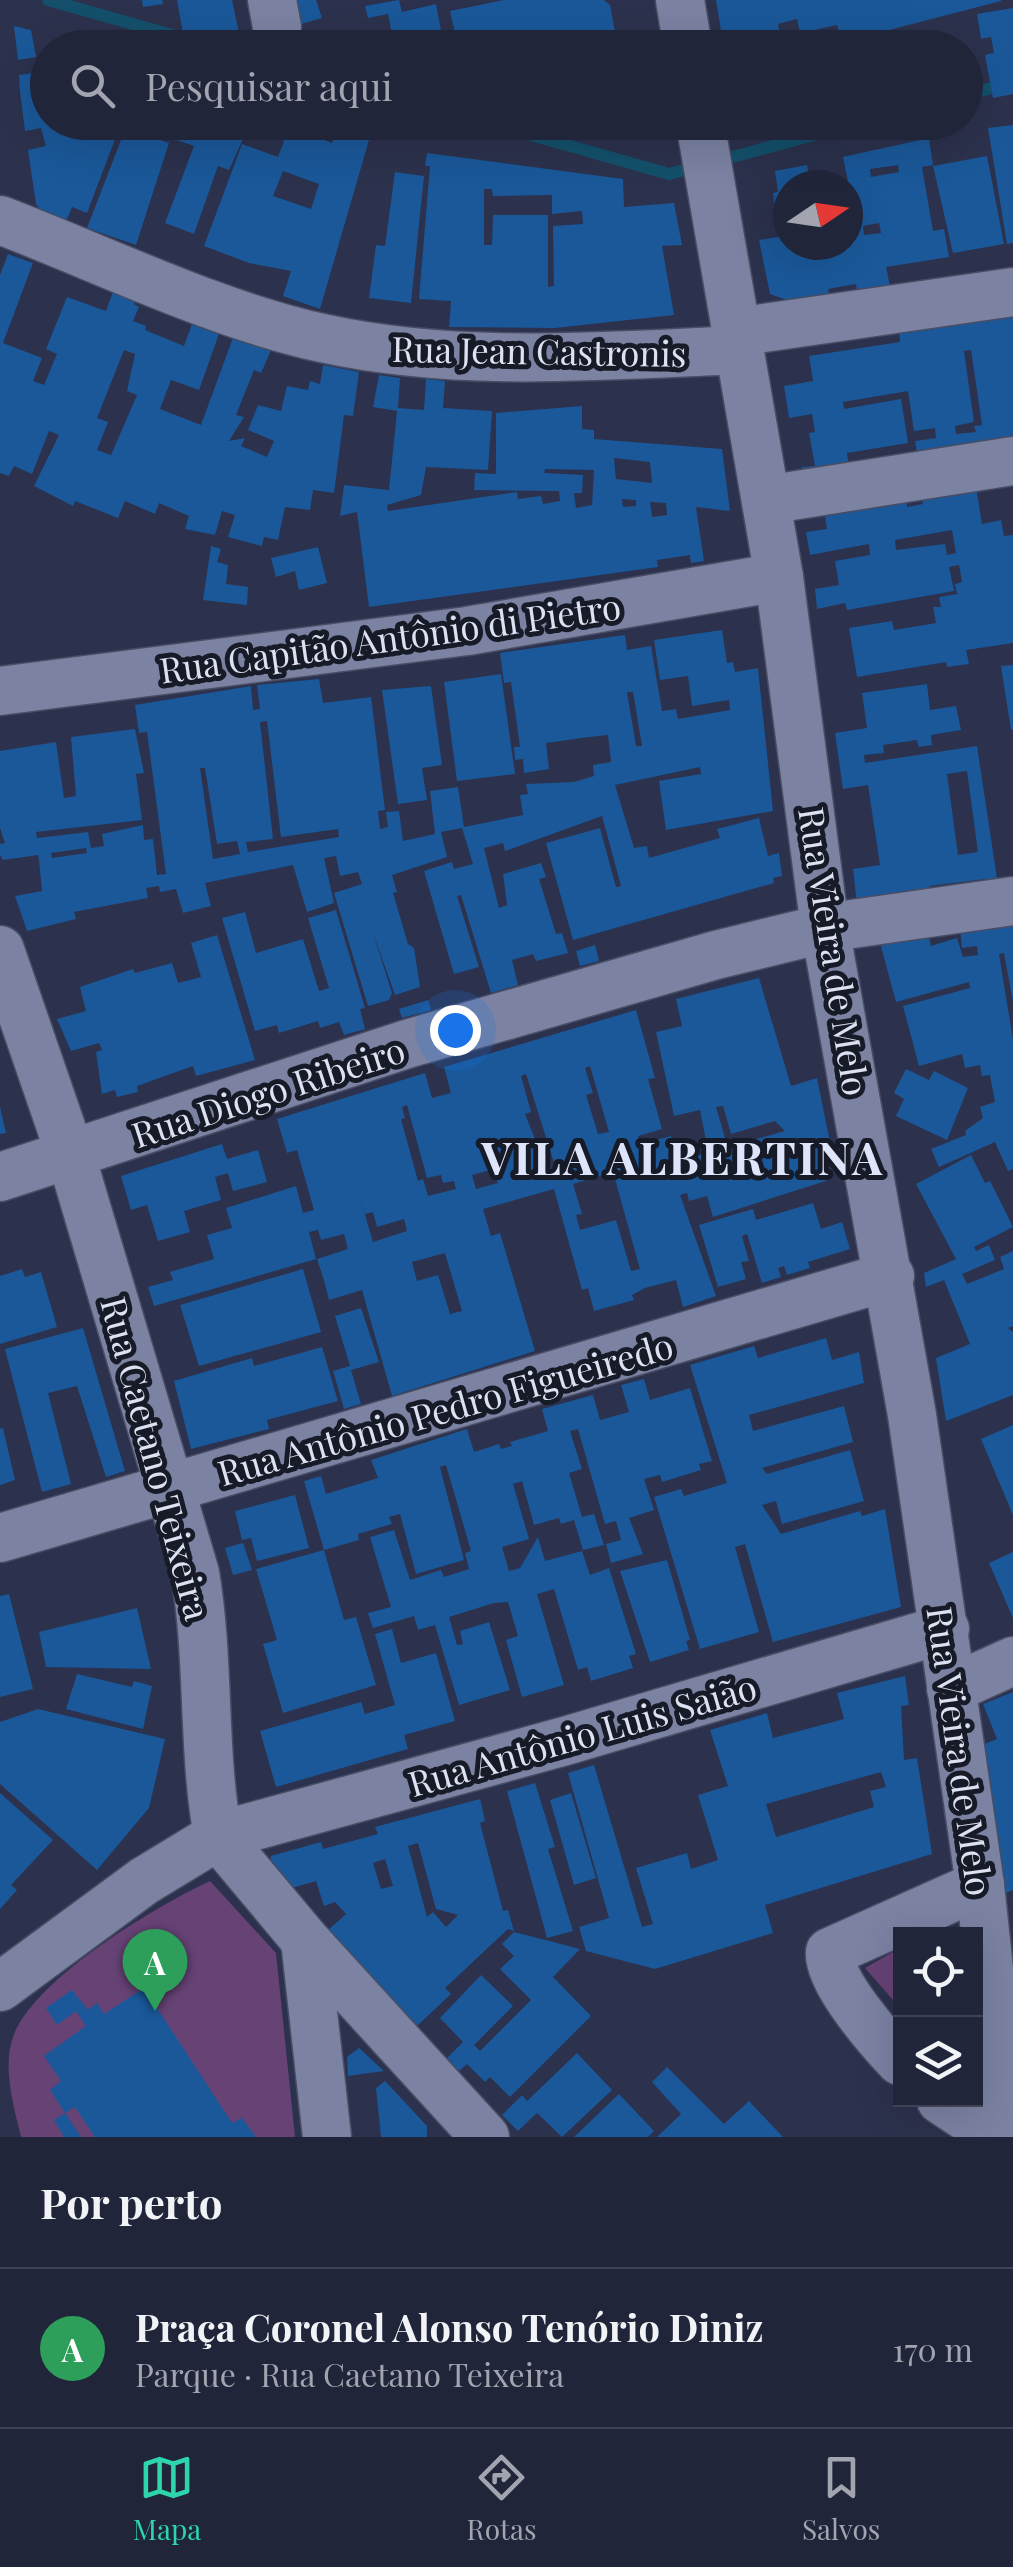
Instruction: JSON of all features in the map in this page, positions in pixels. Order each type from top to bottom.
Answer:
[{"type":"street","points":[[681,0],[685,30]]},
{"type":"street","name":"Rua Vieira de Melo","points":[[703,140],[779,578],[826,928],[890,1276],[945,1629],[1005,2062],[1007,2137]]},
{"type":"street","name":"Rua Jean Castronis","points":[[0,219],[269,323],[372,348],[440,355],[588,356],[738,341],[1013,292]]},
{"type":"street","points":[[766,500],[1013,461]]},
{"type":"street","name":"Rua Capitão Antônio di Pietro","points":[[0,690],[466,631],[779,578]]},
{"type":"street","name":"Rua Diogo Ribeiro","points":[[0,1177],[406,1044],[716,955],[826,928],[1013,900]]},
{"type":"street","name":"Rua Caetano Teixeira","points":[[0,950],[71,1156],[194,1573],[206,1637],[208,1766],[218,1836]]},
{"type":"street","name":"Rua Antônio Pedro Figueiredo","points":[[0,1538],[890,1276]]},
{"type":"street","name":"Rua Antônio Luis Saião","points":[[218,1836],[565,1741],[945,1629]]},
{"type":"street","points":[[952,1689],[1013,1661]]},
{"type":"street","points":[[0,1987],[144,1881],[218,1836],[305,1940],[485,2137]]},
{"type":"street","points":[[893,2054],[834,1973],[830,1952],[980,1885]]},
{"type":"street","points":[[305,1940],[327,2137]]},
{"type":"street","points":[[951,2107],[996,2137]]},
{"type":"shaded area","points":[[210,1881],[276,1953],[295,2137],[21,2137],[10,2087],[9,2061],[13,2037],[25,2015],[44,1992],[98,1947],[158,1908]]},
{"type":"shaded area","points":[[893,1952],[893,2000],[865,1968]]},
{"type":"building","points":[[142,0],[162,0],[163,4],[143,7]]},
{"type":"building","points":[[177,0],[232,0],[238,30],[182,30]]},
{"type":"building","points":[[292,0],[316,0],[322,18],[301,24]]},
{"type":"building","points":[[399,0],[402,12],[436,4],[441,30],[391,30],[388,14],[368,18],[365,6]]},
{"type":"building","points":[[504,0],[604,0],[610,5],[615,30],[454,30],[450,11]]},
{"type":"building","points":[[716,0],[1001,0],[889,30],[838,30],[837,25],[799,30],[797,19],[778,24],[779,30],[721,30]]},
{"type":"building","points":[[1013,8],[1013,94],[993,98],[985,55],[994,53],[991,37],[983,39],[977,14]]},
{"type":"building","points":[[14,26],[31,30],[30,58],[18,60]]},
{"type":"building","points":[[30,73],[30,130],[25,131],[20,91],[19,75]]},
{"type":"building","points":[[1013,125],[1013,243],[1007,244],[988,128]]},
{"type":"building","points":[[44,140],[115,140],[87,213],[72,207],[66,221],[42,213],[36,204],[28,150],[46,146]]},
{"type":"building","points":[[121,140],[160,140],[169,143],[136,245],[87,228]]},
{"type":"building","points":[[176,140],[243,140],[229,170],[218,166],[194,234],[165,223],[194,146]]},
{"type":"building","points":[[369,140],[320,309],[283,296],[291,271],[249,263],[204,246],[242,144],[278,157],[284,141]],"holes":[[[283,171],[319,184],[311,209],[273,196]]]},
{"type":"building","points":[[929,140],[933,165],[922,167],[933,231],[944,229],[949,257],[886,267],[890,286],[857,291],[856,284],[828,289],[830,296],[790,301],[770,294],[759,240],[773,238],[773,260],[863,260],[863,226],[863,170],[846,170],[843,157]],"holes":[[[898,165],[899,172],[871,177],[870,169]],[[879,223],[881,233],[864,235],[863,226]]]},
{"type":"building","points":[[427,153],[623,179],[624,207],[674,203],[682,245],[662,246],[674,315],[555,328],[449,327],[451,301],[419,299],[430,166],[425,166]],"holes":[[[484,189],[492,189],[493,196],[552,195],[552,214],[582,211],[583,224],[553,226],[554,286],[548,287],[548,215],[493,215],[492,245],[484,245]]]},
{"type":"building","points":[[987,156],[1004,244],[953,253],[933,166]]},
{"type":"building","points":[[807,165],[808,170],[780,170]]},
{"type":"building","points":[[395,172],[424,176],[411,303],[369,298],[376,245],[385,246]]},
{"type":"building","points":[[8,254],[33,263],[3,343],[42,358],[33,381],[44,385],[57,354],[46,349],[67,297],[106,311],[113,292],[136,299],[134,304],[139,307],[133,321],[184,346],[193,321],[220,331],[199,390],[171,380],[160,409],[201,425],[234,335],[272,348],[261,373],[254,370],[236,415],[244,417],[229,441],[245,438],[241,446],[267,457],[274,441],[248,430],[258,405],[281,411],[287,386],[308,390],[310,381],[320,384],[323,365],[359,372],[353,416],[344,415],[334,493],[313,490],[310,510],[285,507],[278,540],[264,537],[262,546],[228,537],[235,515],[222,511],[215,535],[185,529],[189,516],[159,503],[155,514],[125,501],[118,518],[75,501],[73,506],[34,486],[59,435],[49,431],[32,474],[14,466],[9,476],[0,473],[0,275]],"holes":[[[124,350],[135,354],[127,391],[137,395],[111,455],[97,450],[108,422],[97,418]]]},
{"type":"building","points":[[1013,317],[1013,449],[919,463],[915,441],[936,438],[935,428],[914,431],[908,391],[843,402],[844,409],[901,399],[908,443],[847,453],[850,474],[804,481],[802,467],[815,466],[809,433],[815,432],[812,414],[789,418],[784,386],[813,381],[809,356],[900,342],[899,333]],"holes":[[[971,350],[982,425],[974,426],[976,432],[956,434],[955,426],[974,422],[964,351]]]},
{"type":"building","points":[[379,375],[400,378],[398,408],[424,410],[426,379],[445,381],[443,408],[492,411],[488,470],[426,467],[421,495],[387,505],[388,511],[517,492],[518,499],[541,496],[543,504],[560,501],[559,491],[474,490],[475,473],[496,474],[496,413],[582,406],[582,429],[594,430],[594,439],[722,449],[730,511],[696,507],[704,561],[691,563],[690,555],[657,560],[658,567],[369,607],[357,512],[340,516],[344,485],[389,490],[397,411],[373,407]],"holes":[[[614,458],[650,462],[652,483],[616,479]],[[545,469],[594,470],[592,505],[576,508],[574,493],[582,493],[583,475],[544,473]],[[622,499],[636,500],[636,506],[623,507]],[[650,502],[666,503],[667,515],[652,517]]]},
{"type":"building","points":[[975,480],[982,524],[1001,520],[1004,536],[1013,535],[1013,643],[966,650],[969,664],[947,667],[946,662],[857,677],[849,628],[892,621],[894,630],[936,623],[933,607],[941,607],[939,597],[957,594],[955,584],[962,582],[959,565],[949,567],[954,591],[847,610],[845,603],[817,609],[815,589],[839,585],[835,561],[870,555],[869,544],[810,555],[806,532],[827,529],[823,503],[906,494],[907,507],[923,504],[922,498],[932,486],[934,499],[946,497],[943,484]],"holes":[[[952,530],[956,553],[947,555],[945,544],[896,550],[895,540]]]},
{"type":"building","points":[[211,546],[221,549],[217,562],[228,565],[226,584],[248,587],[247,605],[203,600]]},
{"type":"building","points":[[318,547],[327,583],[299,590],[295,571],[276,577],[271,558]]},
{"type":"building","points":[[722,630],[727,663],[733,662],[735,672],[758,668],[773,811],[666,830],[659,781],[701,774],[700,767],[615,785],[634,848],[647,846],[649,858],[720,838],[717,829],[759,818],[768,856],[779,853],[782,876],[773,878],[774,883],[573,940],[546,843],[600,828],[616,887],[621,886],[602,816],[505,851],[503,843],[484,848],[499,908],[507,905],[503,874],[541,863],[546,877],[539,879],[556,934],[562,933],[568,953],[536,961],[533,954],[512,960],[518,985],[491,993],[461,895],[457,896],[479,967],[454,974],[424,871],[452,862],[454,869],[473,864],[462,828],[441,832],[447,857],[392,875],[397,892],[393,893],[408,944],[414,948],[420,987],[395,995],[372,930],[392,993],[389,1000],[368,1006],[334,893],[362,884],[358,872],[340,876],[336,856],[324,858],[334,903],[307,912],[293,865],[205,883],[211,906],[183,913],[176,889],[160,892],[159,886],[146,888],[148,898],[74,912],[76,919],[27,931],[15,896],[42,891],[39,860],[38,855],[3,860],[0,855],[0,844],[5,843],[0,828],[0,751],[56,742],[64,798],[76,796],[71,737],[135,729],[144,773],[136,774],[142,820],[36,832],[37,838],[88,832],[91,848],[104,846],[102,834],[143,825],[144,840],[153,839],[157,875],[166,874],[147,732],[139,733],[135,705],[251,686],[253,710],[260,709],[257,685],[319,679],[323,703],[371,697],[385,810],[378,811],[380,829],[388,827],[386,812],[399,811],[403,841],[435,834],[430,791],[458,787],[464,827],[523,815],[520,795],[528,794],[526,784],[574,782],[594,776],[593,765],[611,762],[608,735],[589,737],[546,743],[549,769],[524,773],[523,759],[515,760],[514,747],[520,747],[511,682],[504,683],[500,653],[625,635],[627,650],[651,646],[662,711],[676,709],[678,719],[730,710],[729,700],[692,706],[688,676],[660,680],[654,640]],"holes":[[[627,692],[633,692],[642,746],[636,746]],[[267,721],[281,837],[338,829],[339,837],[248,852],[246,842],[273,839],[260,722]],[[200,768],[205,768],[217,844],[237,841],[240,854],[213,859]],[[86,848],[87,853],[52,858],[51,853]]]},
{"type":"building","points":[[1013,665],[1013,730],[1011,730],[1001,666]]},
{"type":"building","points":[[501,674],[515,774],[457,781],[444,682]]},
{"type":"building","points":[[927,684],[930,710],[956,706],[961,730],[931,735],[932,745],[919,747],[917,740],[883,745],[884,753],[864,755],[865,763],[977,746],[998,885],[987,887],[985,879],[929,886],[931,894],[857,904],[853,869],[880,865],[868,785],[843,789],[835,733],[867,728],[862,693]],"holes":[[[967,771],[978,852],[958,855],[947,774]]]},
{"type":"building","points":[[431,686],[442,765],[422,768],[427,800],[398,804],[382,690]]},
{"type":"building","points":[[336,910],[365,1008],[360,1009],[365,1029],[344,1035],[339,1022],[320,1028],[318,1021],[279,1033],[277,1025],[255,1031],[222,918],[245,912],[256,953],[303,939],[319,991],[329,988],[308,918]]},
{"type":"building","points":[[1013,919],[1013,1002],[1004,953],[999,954],[1013,1040],[1013,1169],[1008,1171],[995,1142],[939,1167],[931,1149],[966,1135],[965,1131],[983,1118],[980,1107],[995,1102],[990,1075],[982,1076],[980,1065],[965,1068],[962,1054],[919,1066],[903,1006],[970,988],[969,982],[896,1002],[879,939],[928,933],[931,946],[957,938],[963,957],[978,955],[977,946],[962,948],[960,929]]},
{"type":"building","points":[[217,935],[255,1060],[196,1076],[193,1066],[137,1086],[138,1092],[117,1097],[115,1090],[102,1094],[96,1052],[102,1050],[99,1043],[71,1051],[57,1019],[86,1011],[80,987],[133,969],[135,973],[172,963],[178,983],[201,977],[191,943]]},
{"type":"building","points":[[595,945],[599,961],[580,966],[576,951]]},
{"type":"building","points":[[759,978],[791,1086],[817,1078],[831,1147],[823,1149],[832,1179],[713,1217],[707,1196],[689,1201],[687,1193],[680,1195],[716,1296],[683,1307],[676,1280],[645,1288],[632,1295],[634,1300],[594,1311],[588,1288],[582,1290],[554,1189],[483,1209],[491,1236],[500,1233],[535,1351],[392,1396],[362,1290],[329,1300],[317,1259],[348,1249],[344,1234],[321,1240],[318,1230],[309,1232],[316,1259],[154,1306],[148,1287],[173,1280],[170,1272],[214,1259],[207,1235],[232,1228],[226,1208],[296,1186],[303,1213],[314,1210],[297,1150],[287,1153],[277,1119],[425,1073],[432,1098],[451,1093],[444,1067],[636,1010],[655,1078],[648,1079],[662,1129],[638,1136],[641,1144],[671,1136],[676,1155],[693,1150],[704,1180],[697,1156],[785,1131],[775,1121],[731,1134],[723,1106],[716,1107],[726,1141],[707,1146],[700,1110],[674,1116],[656,1032],[682,1026],[676,999]],"holes":[[[590,1066],[609,1132],[598,1134],[586,1095],[593,1093],[585,1068]],[[526,1074],[555,1166],[547,1169],[525,1114],[531,1112],[521,1076]],[[407,1105],[427,1178],[441,1175],[443,1183],[454,1181],[456,1189],[428,1196],[423,1179],[418,1181],[401,1119],[405,1118],[402,1107]],[[502,1159],[504,1167],[494,1170],[498,1183],[476,1189],[472,1175],[494,1169],[492,1162]],[[613,1172],[640,1269],[631,1271],[616,1220],[580,1230],[576,1215],[582,1214],[573,1184]],[[354,1177],[365,1214],[373,1212],[377,1227],[404,1219],[407,1231],[373,1242]],[[445,1253],[462,1311],[450,1314],[438,1275],[417,1281],[412,1262]]]},
{"type":"building","points":[[428,1000],[431,1010],[402,1018],[399,1009]]},
{"type":"building","points":[[906,1069],[929,1080],[934,1071],[968,1088],[947,1140],[896,1116],[904,1099],[894,1093]]},
{"type":"building","points":[[0,1107],[6,1133],[0,1134]]},
{"type":"building","points":[[222,1144],[227,1159],[258,1150],[267,1182],[233,1191],[228,1173],[215,1177],[221,1200],[184,1211],[190,1232],[158,1241],[147,1205],[131,1210],[121,1176]]},
{"type":"building","points":[[971,1155],[985,1183],[990,1181],[1013,1227],[974,1247],[976,1251],[989,1245],[995,1260],[962,1274],[967,1284],[1004,1269],[1000,1257],[1013,1251],[1013,1326],[1008,1328],[1013,1332],[1013,1395],[946,1421],[936,1358],[970,1344],[944,1280],[926,1287],[924,1273],[956,1259],[916,1184]]},
{"type":"building","points":[[813,1203],[821,1229],[842,1222],[850,1249],[808,1262],[810,1268],[787,1275],[784,1266],[778,1268],[781,1277],[762,1283],[747,1234],[742,1236],[749,1261],[741,1262],[746,1279],[718,1287],[699,1225],[753,1209],[756,1220]]},
{"type":"building","points":[[22,1269],[25,1277],[41,1272],[57,1327],[0,1344],[0,1276]]},
{"type":"building","points":[[303,1269],[321,1332],[199,1366],[180,1305]]},
{"type":"building","points":[[361,1308],[379,1362],[351,1370],[361,1404],[344,1409],[333,1371],[350,1366],[335,1316]]},
{"type":"building","points":[[83,1328],[125,1471],[106,1477],[77,1386],[48,1393],[71,1484],[42,1492],[5,1349]]},
{"type":"building","points":[[826,1338],[832,1360],[859,1352],[864,1383],[749,1415],[753,1431],[844,1406],[853,1442],[762,1468],[767,1474],[850,1450],[864,1501],[782,1524],[776,1501],[762,1505],[781,1534],[860,1511],[862,1516],[885,1509],[901,1607],[773,1642],[745,1544],[735,1547],[759,1632],[700,1649],[654,1497],[681,1489],[684,1496],[727,1483],[690,1365],[754,1346],[758,1358]]},
{"type":"building","points":[[322,1347],[338,1401],[267,1420],[269,1429],[191,1449],[174,1381],[252,1358],[254,1366]]},
{"type":"building","points":[[644,1379],[650,1400],[690,1388],[712,1461],[699,1464],[701,1470],[662,1482],[660,1475],[644,1479],[654,1510],[629,1518],[643,1554],[611,1563],[606,1544],[621,1540],[616,1521],[605,1524],[578,1429],[570,1431],[582,1469],[569,1473],[582,1517],[594,1514],[604,1545],[583,1550],[574,1520],[561,1524],[559,1518],[534,1525],[522,1481],[513,1484],[529,1539],[502,1547],[509,1571],[520,1568],[538,1537],[545,1561],[582,1551],[590,1575],[609,1568],[636,1654],[629,1656],[633,1668],[591,1681],[587,1667],[578,1670],[554,1589],[537,1594],[564,1685],[522,1697],[506,1640],[518,1636],[508,1602],[494,1603],[449,1617],[457,1645],[463,1644],[460,1631],[489,1622],[510,1690],[459,1705],[435,1625],[418,1630],[414,1616],[373,1628],[368,1613],[391,1607],[370,1537],[394,1530],[410,1580],[441,1570],[444,1577],[469,1569],[465,1553],[471,1551],[446,1465],[440,1467],[464,1560],[416,1574],[400,1514],[389,1517],[392,1524],[358,1534],[359,1540],[324,1550],[304,1481],[321,1476],[326,1494],[378,1478],[371,1460],[467,1429],[474,1452],[499,1444],[501,1449],[512,1446],[510,1442],[548,1431],[542,1409],[593,1395],[600,1420],[629,1412],[621,1385]]},
{"type":"building","points":[[1013,1425],[1013,1515],[981,1439]]},
{"type":"building","points":[[3,1428],[15,1480],[0,1485],[0,1429]]},
{"type":"building","points":[[295,1495],[309,1548],[257,1561],[251,1538],[242,1540],[235,1511]]},
{"type":"building","points":[[243,1543],[252,1570],[233,1575],[225,1548]]},
{"type":"building","points":[[324,1550],[344,1620],[356,1617],[376,1685],[283,1713],[263,1644],[277,1640],[256,1569]]},
{"type":"building","points":[[1013,1552],[1013,1618],[989,1563]]},
{"type":"building","points":[[667,1560],[690,1640],[686,1641],[689,1650],[650,1662],[620,1571]]},
{"type":"building","points":[[9,1594],[33,1689],[0,1697],[0,1596]]},
{"type":"building","points":[[137,1608],[151,1669],[46,1667],[39,1632]]},
{"type":"building","points":[[392,1629],[401,1663],[436,1653],[455,1721],[404,1735],[408,1749],[276,1787],[260,1731],[361,1702],[365,1714],[395,1705],[375,1634]]},
{"type":"building","points":[[77,1674],[132,1687],[134,1681],[152,1686],[143,1729],[66,1709]]},
{"type":"building","points":[[905,1676],[909,1705],[901,1706],[904,1760],[917,1758],[932,1854],[765,1905],[773,1933],[655,1969],[586,1951],[579,1927],[609,1918],[568,1773],[594,1765],[642,1927],[653,1924],[636,1868],[687,1853],[691,1869],[718,1860],[698,1795],[728,1786],[710,1730],[767,1713],[773,1738],[844,1719],[837,1693]],"holes":[[[881,1772],[886,1787],[870,1791],[874,1807],[776,1837],[766,1804]]]},
{"type":"building","points":[[1013,1692],[1013,1890],[1004,1894],[982,1745],[997,1739],[983,1704]]},
{"type":"building","points":[[38,1709],[165,1739],[149,1808],[97,1870],[0,1784],[0,1722]]},
{"type":"building","points":[[535,1783],[555,1847],[548,1849],[573,1931],[547,1938],[507,1791]]},
{"type":"building","points":[[0,1793],[53,1840],[11,1885],[17,1890],[0,1909]]},
{"type":"building","points":[[571,1793],[596,1878],[574,1885],[550,1800]]},
{"type":"building","points":[[480,1799],[485,1821],[480,1823],[503,1911],[508,1910],[514,1931],[508,1929],[445,1988],[451,1994],[417,2026],[327,1931],[346,1914],[335,1902],[324,1906],[316,1881],[288,1889],[271,1870],[271,1856],[321,1842],[323,1849],[378,1834],[375,1827]],"holes":[[[418,1843],[436,1909],[458,1915],[446,1927],[433,1912],[427,1917],[408,1846]],[[385,1859],[393,1886],[381,1889],[373,1863]]]},
{"type":"building","points":[[514,1932],[580,1949],[553,1977],[591,2016],[510,2097],[490,2077],[485,2082],[467,2064],[459,2071],[447,2058],[463,2042],[440,2018],[481,1975],[513,2006],[474,2045],[480,2051],[531,2000],[500,1969],[514,1956],[502,1944]]},
{"type":"building","points":[[144,1988],[232,2123],[242,2118],[256,2137],[95,2137],[75,2107],[65,2113],[50,2090],[61,2081],[44,2056],[86,2026],[76,2011],[57,2025],[46,2008],[72,1990],[88,2010],[97,2003],[104,2014]]},
{"type":"building","points":[[359,2048],[384,2071],[348,2076],[347,2057]]},
{"type":"building","points":[[577,2053],[612,2090],[562,2137],[537,2113],[518,2131],[502,2115],[522,2095],[527,2101]]},
{"type":"building","points":[[667,2067],[724,2124],[749,2101],[783,2137],[657,2137],[681,2114],[652,2082]]},
{"type":"building","points":[[385,2081],[427,2126],[427,2137],[381,2137],[376,2088]]},
{"type":"building","points":[[619,2094],[654,2131],[648,2137],[574,2137]]},
{"type":"building","points":[[65,2113],[81,2137],[64,2137],[54,2120]]},
{"type":"waterway","points":[[48,0],[154,30]]},
{"type":"waterway","points":[[983,90],[1013,82]]},
{"type":"waterway","points":[[549,140],[669,174],[795,140]]},
{"type":"place","name":"Praça Coronel Alonso Tenório Diniz","points":[[155,2011]]},
{"type":"district","name":"VILA ALBERTINA","points":[[683,1156]]}]
